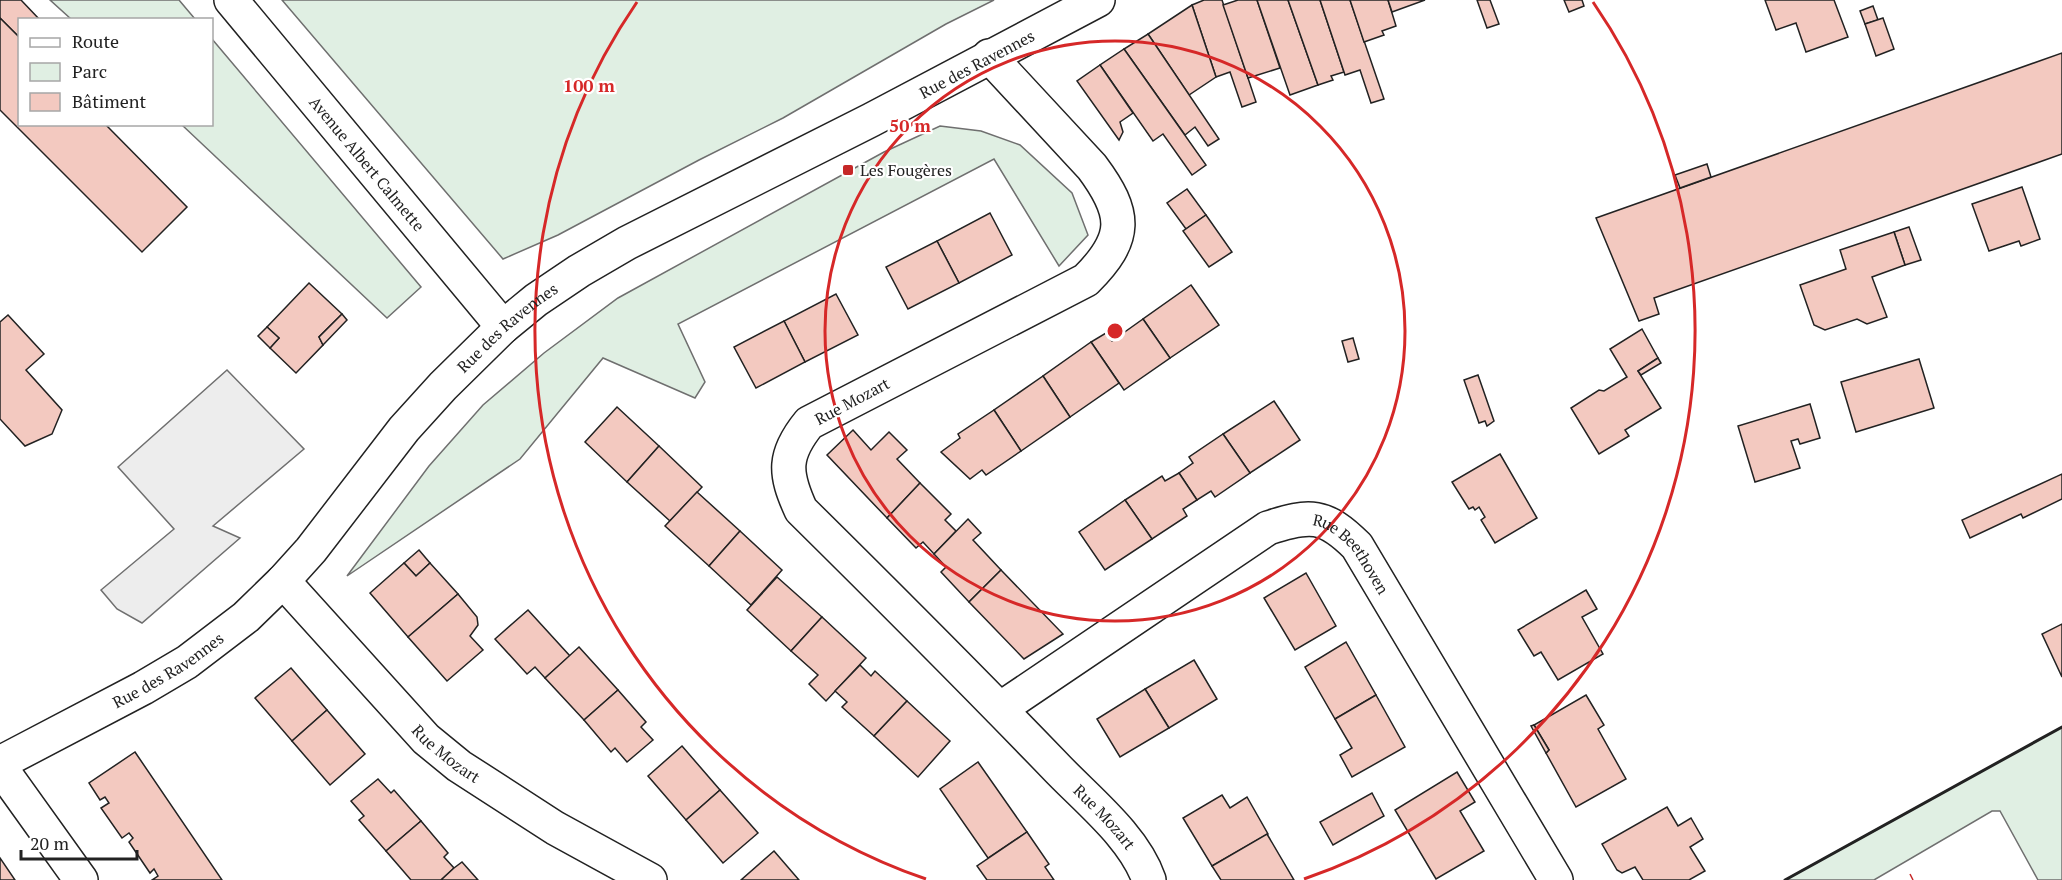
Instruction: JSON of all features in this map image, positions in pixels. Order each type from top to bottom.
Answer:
[{"type":"street","name":"Avenue Albert Calmette","points":[[231,0],[503,327]]},
{"type":"street","name":"Rue des Ravennes","points":[[0,765],[187,662],[246,617],[311,550],[404,429],[450,379],[503,327],[579,271],[627,243],[880,116],[1098,0]]},
{"type":"street","name":"Rue Mozart","points":[[989,56],[1107,187],[1118,210],[1117,236],[1106,260],[1086,280],[809,423],[795,439],[788,462],[790,487],[801,510],[1127,840],[1146,869],[1149,880]]},
{"type":"street","name":"Rue Beethoven","points":[[1000,709],[1268,528],[1296,519],[1323,520],[1341,530],[1357,546],[1556,880]]},
{"type":"street","name":"Rue Mozart","points":[[283,581],[426,739],[459,766],[555,828],[650,880]]},
{"type":"street","points":[[0,765],[81,880]]},
{"type":"green space","points":[[50,0],[179,0],[194,18],[70,18]]},
{"type":"green space","points":[[282,0],[994,0],[946,24],[783,118],[558,235],[503,259]]},
{"type":"green space","points":[[213,40],[421,287],[387,318],[183,126],[213,126]]},
{"type":"green space","points":[[940,126],[981,131],[1020,145],[1072,193],[1088,235],[1059,266],[994,159],[678,324],[705,382],[695,398],[603,358],[520,459],[347,576],[429,466],[483,405],[544,353],[618,298],[884,152]]},
{"type":"green space","points":[[2062,727],[2062,880],[2038,880],[2000,811],[1992,811],[1874,880],[1785,880]]},
{"type":"shaded area","points":[[227,370],[304,449],[213,526],[240,538],[142,623],[117,609],[101,590],[174,529],[118,467]]},
{"type":"building","points":[[0,0],[21,0],[38,18],[18,18],[18,36],[0,18]]},
{"type":"building","points":[[1204,0],[1222,0],[1256,102],[1242,107],[1230,72],[1216,77],[1192,5]]},
{"type":"building","points":[[1238,0],[1257,0],[1280,68],[1248,78],[1223,5]]},
{"type":"building","points":[[1257,0],[1288,0],[1318,85],[1290,95]]},
{"type":"building","points":[[1288,0],[1320,0],[1344,72],[1331,76],[1333,80],[1318,85]]},
{"type":"building","points":[[1320,0],[1350,0],[1384,99],[1371,103],[1360,70],[1345,75]]},
{"type":"building","points":[[1350,0],[1388,0],[1396,26],[1382,31],[1384,35],[1364,42]]},
{"type":"building","points":[[1388,0],[1425,0],[1392,12]]},
{"type":"building","points":[[1477,0],[1490,0],[1499,24],[1487,28]]},
{"type":"building","points":[[1564,0],[1582,0],[1584,6],[1569,12]]},
{"type":"building","points":[[1765,0],[1834,0],[1848,37],[1806,52],[1796,23],[1776,30]]},
{"type":"building","points":[[1192,5],[1216,77],[1189,95],[1148,34]]},
{"type":"building","points":[[1873,6],[1878,20],[1865,24],[1860,11]]},
{"type":"building","points":[[0,18],[18,36],[18,126],[107,126],[187,207],[142,252],[0,110]]},
{"type":"building","points":[[1883,18],[1894,49],[1876,56],[1865,24]]},
{"type":"building","points":[[1148,34],[1219,139],[1208,146],[1195,127],[1185,135],[1124,49]]},
{"type":"building","points":[[1124,49],[1206,165],[1192,175],[1163,134],[1153,141],[1100,65]]},
{"type":"building","points":[[2062,53],[2062,154],[1654,298],[1659,314],[1639,321],[1596,218]]},
{"type":"building","points":[[1100,65],[1133,113],[1120,122],[1123,132],[1119,140],[1077,81]]},
{"type":"building","points":[[1707,164],[1711,177],[1680,188],[1675,175]]},
{"type":"building","points":[[2022,187],[2040,239],[2021,246],[2019,241],[1989,251],[1972,204]]},
{"type":"building","points":[[1187,189],[1206,215],[1186,229],[1167,203]]},
{"type":"building","points":[[990,213],[1012,255],[959,283],[937,241]]},
{"type":"building","points":[[1206,215],[1232,252],[1209,267],[1183,231]]},
{"type":"building","points":[[1909,227],[1921,260],[1905,265],[1894,232]]},
{"type":"building","points":[[1894,232],[1905,265],[1872,277],[1887,317],[1867,324],[1857,319],[1825,330],[1814,325],[1800,285],[1846,269],[1840,250]]},
{"type":"building","points":[[937,241],[959,283],[908,309],[886,267]]},
{"type":"building","points":[[309,283],[342,314],[319,337],[323,345],[296,373],[270,348],[279,338],[267,327]]},
{"type":"building","points":[[1191,285],[1219,325],[1170,358],[1143,319]]},
{"type":"building","points":[[836,294],[858,335],[805,362],[784,321]]},
{"type":"building","points":[[342,314],[347,320],[323,345],[319,337]]},
{"type":"building","points":[[8,315],[44,354],[26,370],[62,410],[52,434],[25,446],[0,419],[0,322]]},
{"type":"building","points":[[1143,319],[1170,358],[1124,390],[1091,342],[1106,333],[1112,341]]},
{"type":"building","points":[[784,321],[805,362],[756,388],[734,347]]},
{"type":"building","points":[[267,327],[279,338],[270,348],[258,336]]},
{"type":"building","points":[[1642,329],[1658,358],[1638,371],[1661,408],[1625,430],[1629,436],[1599,454],[1571,408],[1599,390],[1604,391],[1627,377],[1610,349]]},
{"type":"building","points":[[1353,338],[1359,359],[1348,362],[1342,341]]},
{"type":"building","points":[[1091,342],[1119,383],[1070,417],[1043,376]]},
{"type":"building","points":[[1658,358],[1661,363],[1641,375],[1638,371]]},
{"type":"building","points":[[1919,359],[1934,408],[1856,432],[1841,382]]},
{"type":"building","points":[[1478,375],[1494,421],[1487,426],[1485,421],[1479,423],[1464,380]]},
{"type":"building","points":[[1043,376],[1070,417],[1021,451],[994,410]]},
{"type":"building","points":[[1274,401],[1300,440],[1250,473],[1223,434]]},
{"type":"building","points":[[1810,404],[1820,438],[1800,444],[1798,439],[1791,441],[1800,468],[1755,482],[1738,426]]},
{"type":"building","points":[[617,407],[659,446],[627,482],[585,442]]},
{"type":"building","points":[[994,410],[1021,451],[986,475],[982,470],[970,479],[941,452],[960,438],[958,434]]},
{"type":"building","points":[[853,430],[871,450],[889,432],[907,450],[897,459],[920,483],[887,518],[827,455]]},
{"type":"building","points":[[1223,434],[1250,473],[1215,497],[1211,491],[1197,500],[1179,473],[1193,463],[1189,457]]},
{"type":"building","points":[[659,446],[702,487],[670,521],[627,482]]},
{"type":"building","points":[[1500,454],[1537,518],[1495,543],[1481,520],[1485,517],[1479,507],[1475,510],[1473,507],[1469,509],[1452,482]]},
{"type":"building","points":[[1179,473],[1197,500],[1183,509],[1187,516],[1152,539],[1125,500],[1162,476],[1165,481]]},
{"type":"building","points":[[2062,474],[2062,499],[2023,518],[2021,514],[1970,538],[1962,520]]},
{"type":"building","points":[[920,483],[951,514],[945,520],[956,531],[934,554],[923,542],[916,548],[887,518]]},
{"type":"building","points":[[697,492],[740,531],[709,566],[665,526]]},
{"type":"building","points":[[1125,500],[1152,539],[1105,570],[1079,532]]},
{"type":"building","points":[[968,519],[981,533],[973,540],[1001,570],[969,602],[941,572],[946,567],[934,554]]},
{"type":"building","points":[[740,531],[782,570],[751,605],[709,566]]},
{"type":"building","points":[[419,550],[430,563],[416,576],[404,563]]},
{"type":"building","points":[[404,563],[416,576],[430,563],[458,594],[408,637],[370,593]]},
{"type":"building","points":[[1001,570],[1063,634],[1024,659],[969,602]]},
{"type":"building","points":[[1306,573],[1336,626],[1295,650],[1264,598]]},
{"type":"building","points":[[777,577],[822,617],[791,651],[747,610]]},
{"type":"building","points":[[1586,590],[1597,609],[1582,617],[1603,654],[1558,680],[1541,652],[1534,656],[1518,630]]},
{"type":"building","points":[[458,594],[477,617],[478,625],[470,636],[483,650],[447,681],[408,637]]},
{"type":"building","points":[[528,610],[570,656],[545,678],[535,667],[527,674],[495,639]]},
{"type":"building","points":[[822,617],[866,658],[826,701],[809,684],[818,675],[791,651]]},
{"type":"building","points":[[2062,624],[2062,677],[2042,634]]},
{"type":"building","points":[[1346,642],[1376,695],[1335,719],[1305,667]]},
{"type":"building","points":[[579,647],[618,690],[584,720],[545,678]]},
{"type":"building","points":[[1194,660],[1217,699],[1169,728],[1145,689]]},
{"type":"building","points":[[860,665],[871,676],[875,671],[907,701],[874,736],[842,707],[847,702],[835,691]]},
{"type":"building","points":[[291,668],[327,710],[292,741],[255,698]]},
{"type":"building","points":[[1145,689],[1169,728],[1120,757],[1097,719]]},
{"type":"building","points":[[618,690],[646,722],[641,727],[653,740],[627,762],[615,748],[611,752],[584,720]]},
{"type":"building","points":[[1376,695],[1405,747],[1352,777],[1340,755],[1352,748],[1335,719]]},
{"type":"building","points":[[1586,695],[1604,725],[1598,729],[1626,779],[1576,807],[1546,753],[1549,750],[1534,725]]},
{"type":"building","points":[[907,701],[950,741],[918,777],[874,736]]},
{"type":"building","points":[[327,710],[365,754],[330,785],[292,741]]},
{"type":"building","points":[[1534,725],[1549,750],[1546,753],[1531,726]]},
{"type":"building","points":[[682,746],[720,790],[686,820],[648,776]]},
{"type":"building","points":[[135,752],[222,880],[152,880],[158,876],[154,869],[150,873],[129,842],[133,838],[129,833],[122,838],[101,808],[109,803],[105,797],[100,800],[89,783]]},
{"type":"building","points":[[978,762],[1027,832],[988,858],[940,789]]},
{"type":"building","points":[[1457,772],[1475,802],[1460,811],[1484,851],[1436,879],[1395,810]]},
{"type":"building","points":[[378,779],[391,793],[394,790],[421,821],[386,851],[359,820],[364,816],[351,801]]},
{"type":"building","points":[[720,790],[758,833],[723,863],[686,820]]},
{"type":"building","points":[[1372,793],[1384,816],[1333,845],[1320,822]]},
{"type":"building","points":[[1222,795],[1230,808],[1247,797],[1268,834],[1212,866],[1183,818]]},
{"type":"building","points":[[1667,807],[1678,826],[1691,818],[1703,839],[1690,847],[1705,871],[1689,880],[1643,880],[1635,867],[1622,873],[1617,870],[1602,844]]},
{"type":"building","points":[[421,821],[448,853],[444,857],[454,868],[441,880],[411,880],[386,851]]},
{"type":"building","points":[[1027,832],[1049,864],[1045,867],[1054,880],[987,880],[977,866]]},
{"type":"building","points":[[1267,834],[1294,880],[1221,880],[1212,866]]},
{"type":"building","points":[[774,851],[799,880],[741,880]]},
{"type":"building","points":[[0,858],[15,880],[0,880]]},
{"type":"building","points":[[462,862],[478,880],[441,880],[454,868]]},
{"type":"wall","points":[[1785,880],[2062,727]]},
{"type":"power","points":[[1910,874],[1913,880]]},
{"type":"place","name":"Les Fougères","points":[[848,170]]}]
